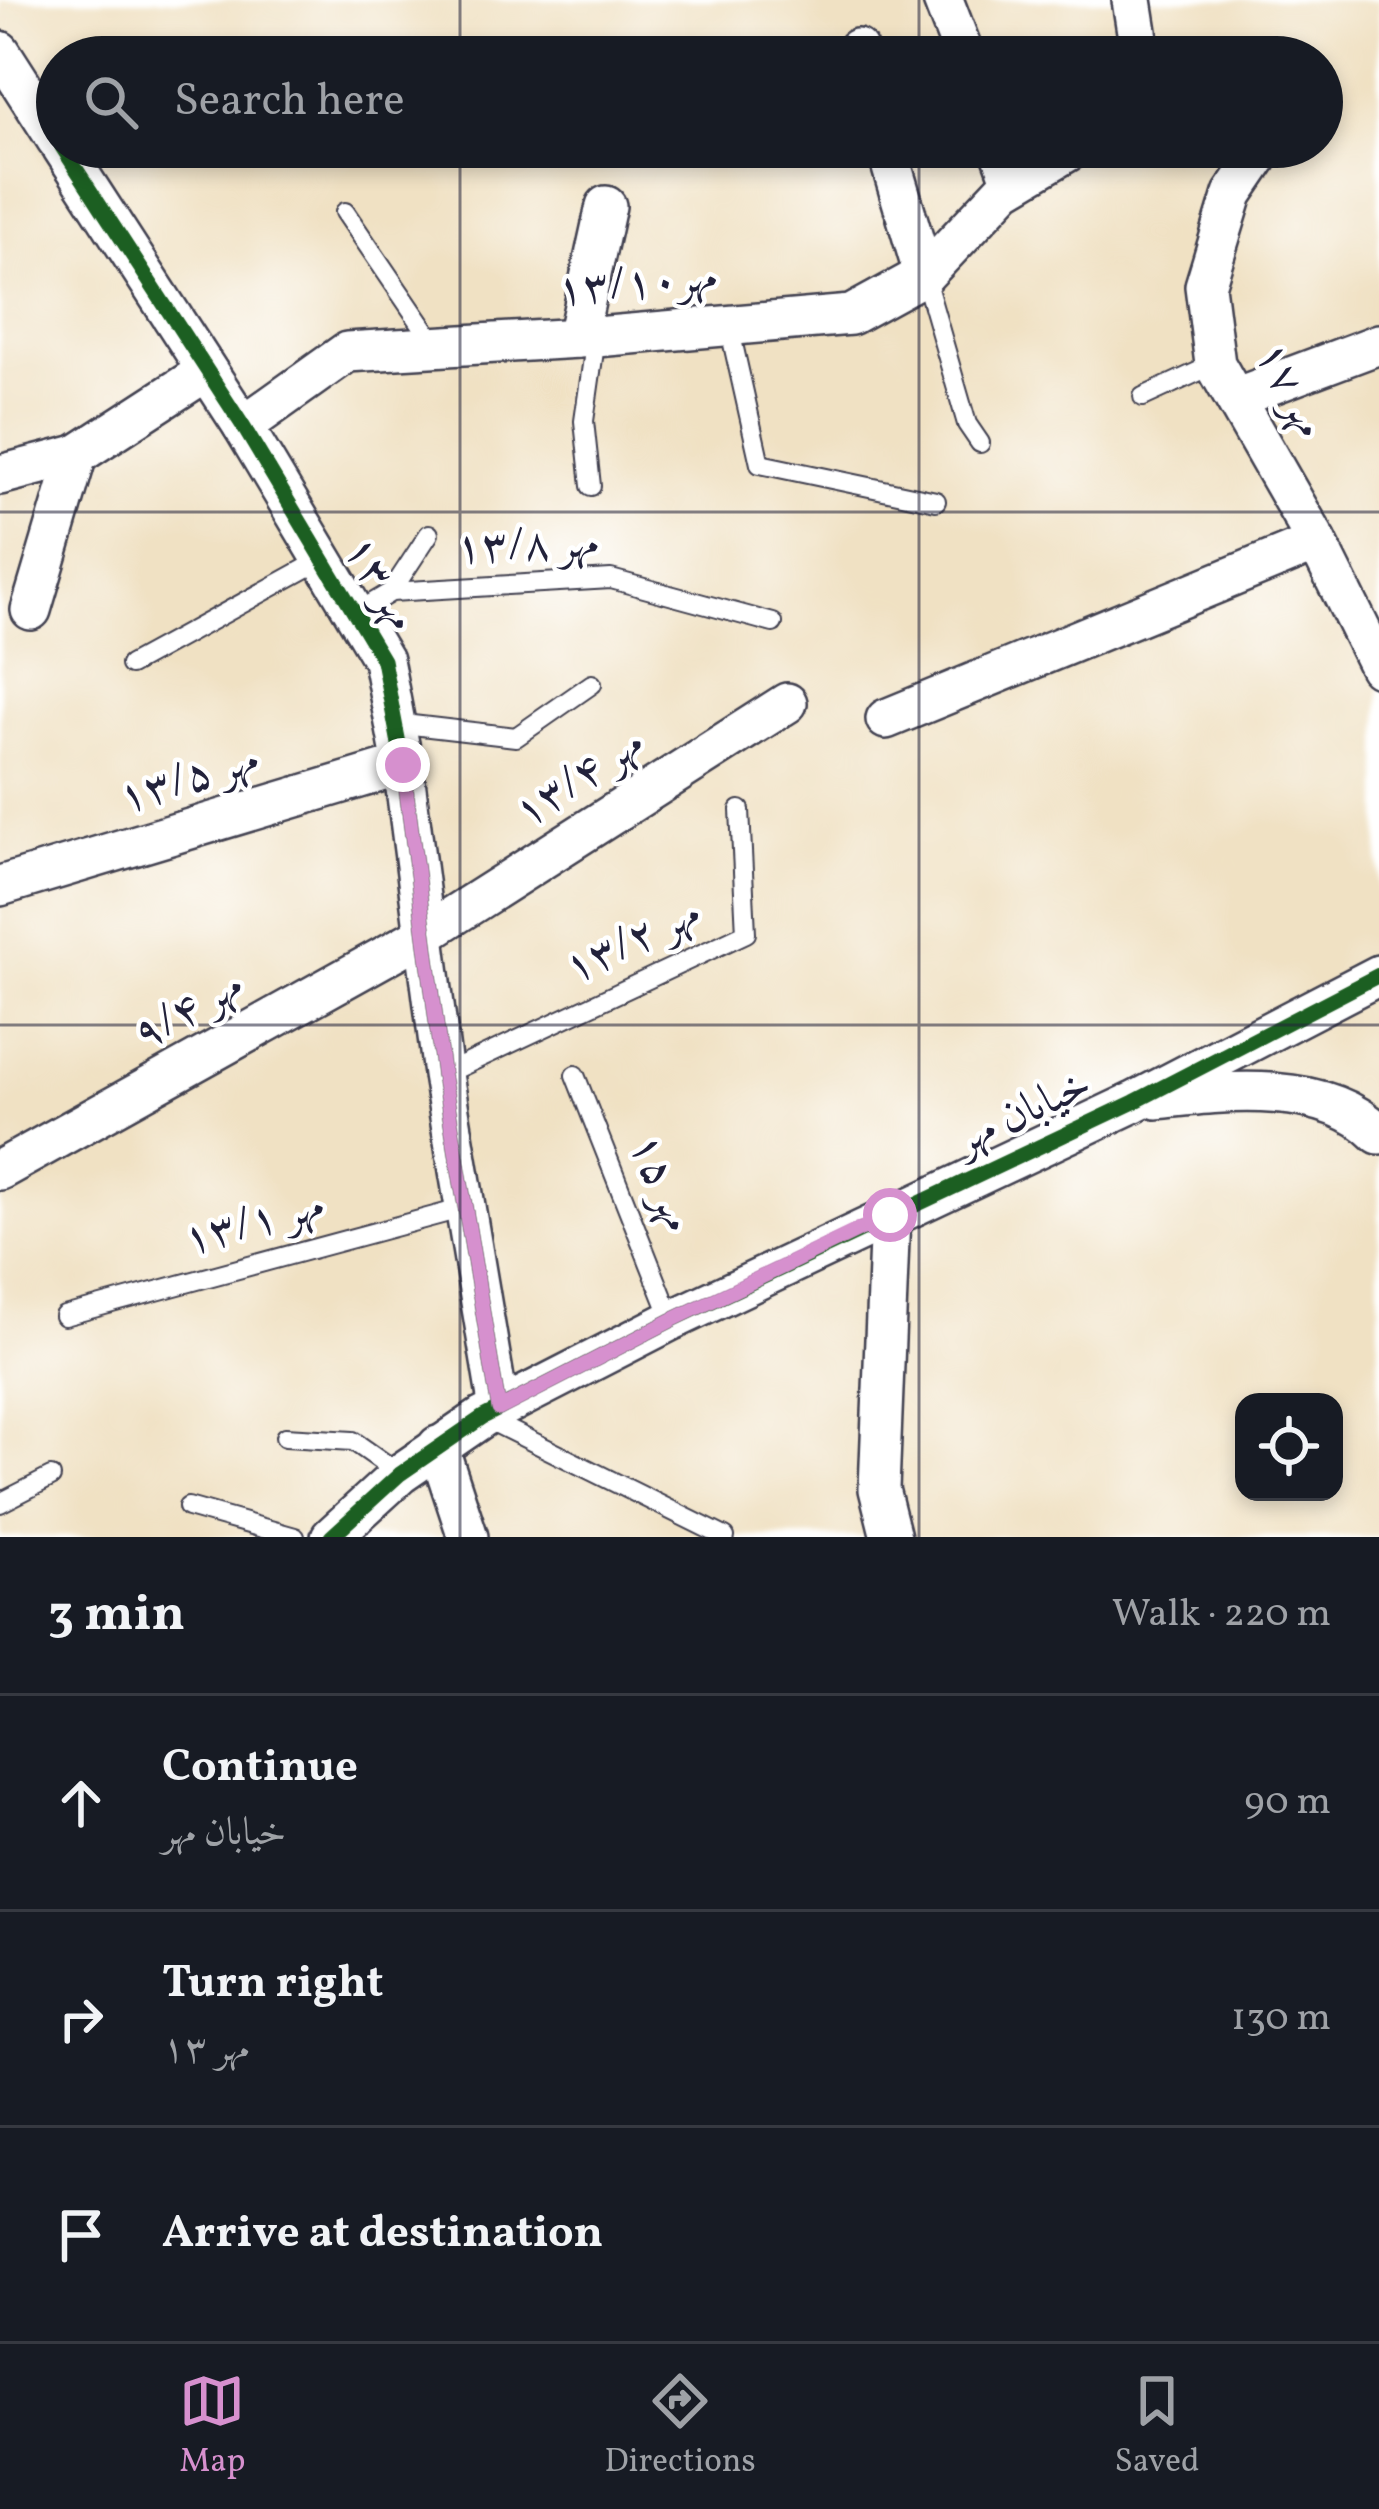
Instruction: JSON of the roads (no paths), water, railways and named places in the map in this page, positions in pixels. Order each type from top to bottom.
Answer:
[{"type":"street","points":[[943,0],[957,36]]},
{"type":"street","points":[[1132,0],[1138,36]]},
{"type":"street","name":"مهر ۱۳","points":[[0,51],[36,107]]},
{"type":"street","name":"مهر ۱۳","points":[[75,168],[243,426],[382,660],[403,765],[491,1413]]},
{"type":"street","points":[[892,168],[924,275]]},
{"type":"street","name":"مهر۱۳/۱۰","points":[[243,426],[347,352],[851,315],[924,275],[1004,168]]},
{"type":"street","name":"مهر ۱۷","points":[[1251,168],[1233,194],[1205,286],[1215,364],[1317,542],[1379,668]]},
{"type":"street","points":[[586,338],[606,206]]},
{"type":"street","points":[[1235,398],[1379,344]]},
{"type":"street","points":[[0,475],[77,455],[206,372]]},
{"type":"street","points":[[31,610],[77,455]]},
{"type":"street","points":[[886,719],[1317,542]]},
{"type":"street","name":"مهر ۱۳/۴","points":[[424,935],[787,703]]},
{"type":"street","name":"مهر ۱۳/۵","points":[[1,894],[403,765]]},
{"type":"street","name":"مهر ۹/۴","points":[[0,1170],[424,935]]},
{"type":"street","name":"خیابان مهر","points":[[332,1537],[400,1474],[491,1413],[672,1320],[1134,1102],[1379,975]]},
{"type":"street","points":[[1134,1102],[1204,1094],[1305,1097],[1361,1116],[1379,1134]]},
{"type":"street","points":[[890,1215],[879,1490],[891,1537]]},
{"type":"street","points":[[438,1446],[468,1537]]},
{"type":"lane","points":[[345,212],[437,347]]},
{"type":"lane","points":[[924,275],[967,424],[980,443]]},
{"type":"lane","points":[[729,326],[760,464],[936,501]]},
{"type":"lane","points":[[586,338],[584,422],[591,485]]},
{"type":"lane","points":[[1143,397],[1215,364]]},
{"type":"lane","points":[[391,592],[429,534]]},
{"type":"lane","points":[[130,665],[323,559]]},
{"type":"lane","name":"مهر ۱۳/۸","points":[[356,613],[391,592],[611,579],[773,623]]},
{"type":"lane","points":[[395,722],[516,737],[592,684]]},
{"type":"lane","name":"مهر ۱۳/۲","points":[[443,1075],[746,933],[740,810]]},
{"type":"lane","name":"مهر ۱۵","points":[[575,1075],[672,1320]]},
{"type":"lane","name":"مهر ۱۳/۱","points":[[64,1316],[464,1208]]},
{"type":"lane","points":[[491,1413],[725,1537]]},
{"type":"lane","points":[[285,1437],[352,1441],[400,1474]]},
{"type":"lane","points":[[0,1503],[51,1477]]},
{"type":"lane","points":[[188,1507],[295,1537]]}]
